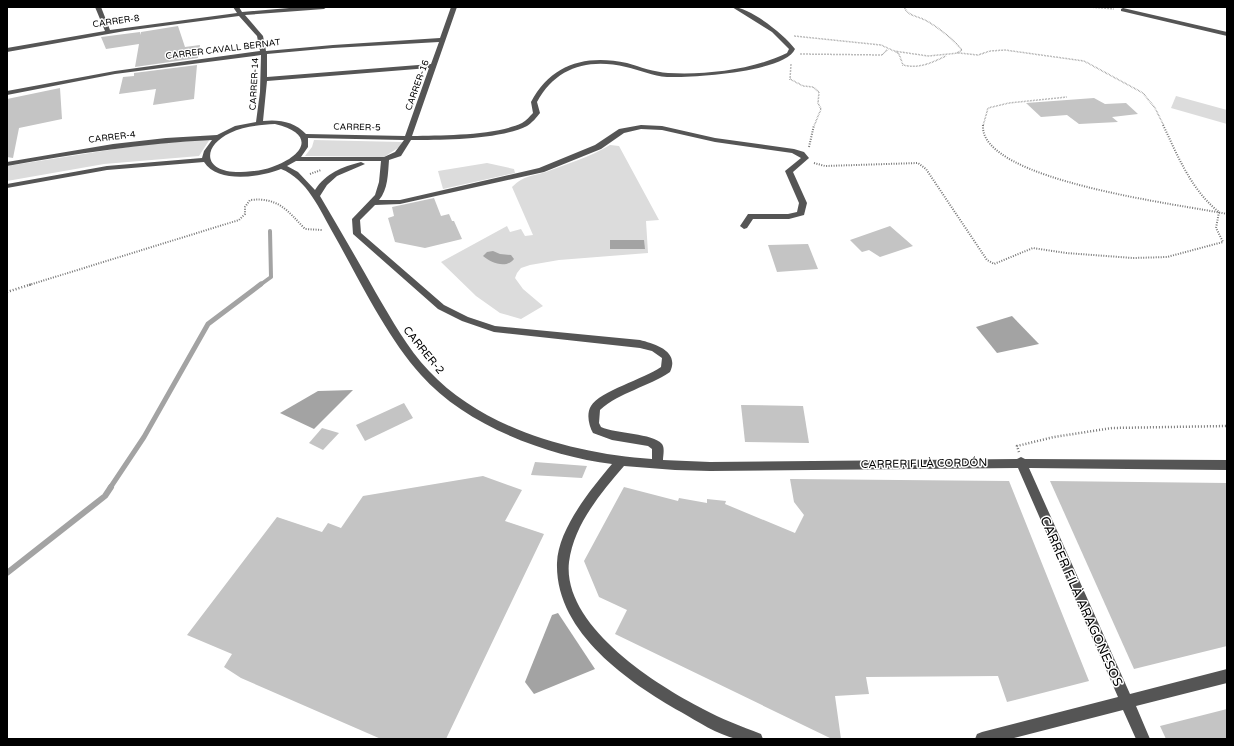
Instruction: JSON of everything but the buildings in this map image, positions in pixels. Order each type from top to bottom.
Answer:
[{"type":"street","points":[[98,7],[108,31]]},
{"type":"street","name":"CARRER-14","points":[[236,7],[261,38],[264,53],[264,79],[259,123]]},
{"type":"street","name":"CARRER-8","points":[[7,50],[108,31],[241,15],[324,7]]},
{"type":"street","name":"CARRER-16","points":[[385,159],[403,150],[454,7]]},
{"type":"street","points":[[735,7],[773,31],[790,46],[792,51],[790,54],[783,57]]},
{"type":"street","points":[[1123,10],[1227,34]]},
{"type":"street","name":"CARRER CAVALL BERNAT","points":[[7,92],[125,71],[264,53],[442,40]]},
{"type":"street","name":"CARRER-5","points":[[305,136],[408,138],[478,136],[502,131],[529,122],[536,115],[534,102],[545,84],[559,71],[574,65],[616,63],[659,74],[673,75],[738,70],[783,57]]},
{"type":"street","points":[[264,79],[434,66]]},
{"type":"street","points":[[259,123],[289,124],[299,129],[305,136],[306,143],[302,151],[293,159],[280,166],[249,174],[220,172],[211,166],[206,160],[208,148],[220,137],[244,126],[259,123]]},
{"type":"street","points":[[373,203],[400,202],[541,170],[598,147],[622,131],[641,127],[662,128],[715,140],[794,151],[805,158],[789,171],[803,203],[801,213],[789,216],[751,216],[744,226]]},
{"type":"street","name":"CARRER-4","points":[[7,164],[108,147],[175,139],[220,137]]},
{"type":"street","points":[[293,159],[385,159],[382,188],[373,203],[356,219],[355,227],[358,236],[441,307],[454,314],[494,329],[640,344],[661,351],[667,357],[666,368],[645,382],[602,400],[595,408],[594,423],[597,430],[607,435],[651,442],[658,447],[657,464]]},
{"type":"street","points":[[7,186],[107,168],[206,160]]},
{"type":"street","points":[[316,196],[321,186],[330,177],[342,170],[373,160]]},
{"type":"street","name":"CARRER-2","points":[[280,166],[286,168],[302,179],[316,196],[395,333],[405,348],[437,384],[468,407],[489,419],[535,440],[573,452],[621,462]]},
{"type":"street","points":[[621,462],[599,487],[572,530],[563,565],[568,598],[578,615],[596,639],[633,675],[669,699],[688,709],[715,723],[756,739]]},
{"type":"street","name":"CARRER FILÀ CORDÓN","points":[[621,462],[698,466],[1021,462],[1227,465]]},
{"type":"street","name":"CARRER FILÀ ARAGONESOS","points":[[1021,462],[1143,739]]},
{"type":"street","points":[[982,739],[1227,676]]},
{"type":"path","points":[[904,7],[908,13],[928,21],[947,38],[955,42],[962,50],[956,54]]},
{"type":"path","points":[[1089,7],[1123,10]]},
{"type":"path","points":[[773,31],[802,38],[881,45],[888,50],[928,56],[948,54],[978,55],[990,51],[1005,50],[1084,61],[1143,93],[1155,108],[1190,180],[1206,202],[1219,212]]},
{"type":"path","points":[[790,54],[869,56],[882,55],[888,50]]},
{"type":"path","points":[[894,51],[899,54],[903,65],[915,67],[930,64],[948,54]]},
{"type":"path","points":[[783,57],[792,65],[790,79],[803,86],[812,87],[819,92],[818,103],[821,109],[815,121],[805,158],[816,164],[825,166],[918,163],[926,169],[988,260],[994,264],[1032,248],[1066,253],[1133,258],[1167,257],[1223,242],[1216,228],[1219,212]]},
{"type":"path","points":[[1067,97],[1009,103],[988,108],[982,125],[986,140],[999,153],[1043,175],[1097,191],[1227,214]]},
{"type":"path","points":[[7,292],[239,220],[245,214],[245,207],[250,200],[261,198],[274,200],[283,206],[304,229],[315,231],[335,229]]},
{"type":"path","points":[[1021,462],[1017,446],[1054,437],[1112,428],[1227,426]]},
{"type":"shaded area","points":[[1176,96],[1227,110],[1227,124],[1171,108]]},
{"type":"shaded area","points":[[210,139],[199,156],[104,164],[7,181],[7,166],[141,145]]},
{"type":"shaded area","points":[[314,140],[402,142],[401,146],[384,157],[305,156],[312,147]]},
{"type":"shaded area","points":[[610,145],[619,146],[659,220],[646,221],[648,253],[559,260],[521,268],[515,278],[523,289],[543,306],[521,319],[500,313],[476,296],[441,262],[507,226],[510,232],[521,229],[525,236],[533,235],[512,187],[524,178],[546,172],[578,160]]},
{"type":"shaded area","points":[[487,163],[514,169],[515,173],[443,189],[438,171]]},
{"type":"shaded area","points":[[610,240],[644,240],[645,249],[610,249]]},
{"type":"shaded area","points":[[493,251],[500,254],[511,255],[514,259],[507,264],[498,264],[483,256],[487,252]]},
{"type":"shaded area","points":[[1012,316],[1039,344],[997,353],[976,327]]},
{"type":"shaded area","points":[[353,390],[314,429],[280,413],[318,391]]},
{"type":"shaded area","points":[[558,613],[595,669],[534,694],[525,682],[552,615]]},
{"type":"waterway","points":[[260,285],[271,277],[270,231]]},
{"type":"waterway","points":[[110,488],[144,437],[208,324],[261,284]]},
{"type":"waterway","points":[[7,573],[105,496],[111,487]]}]
